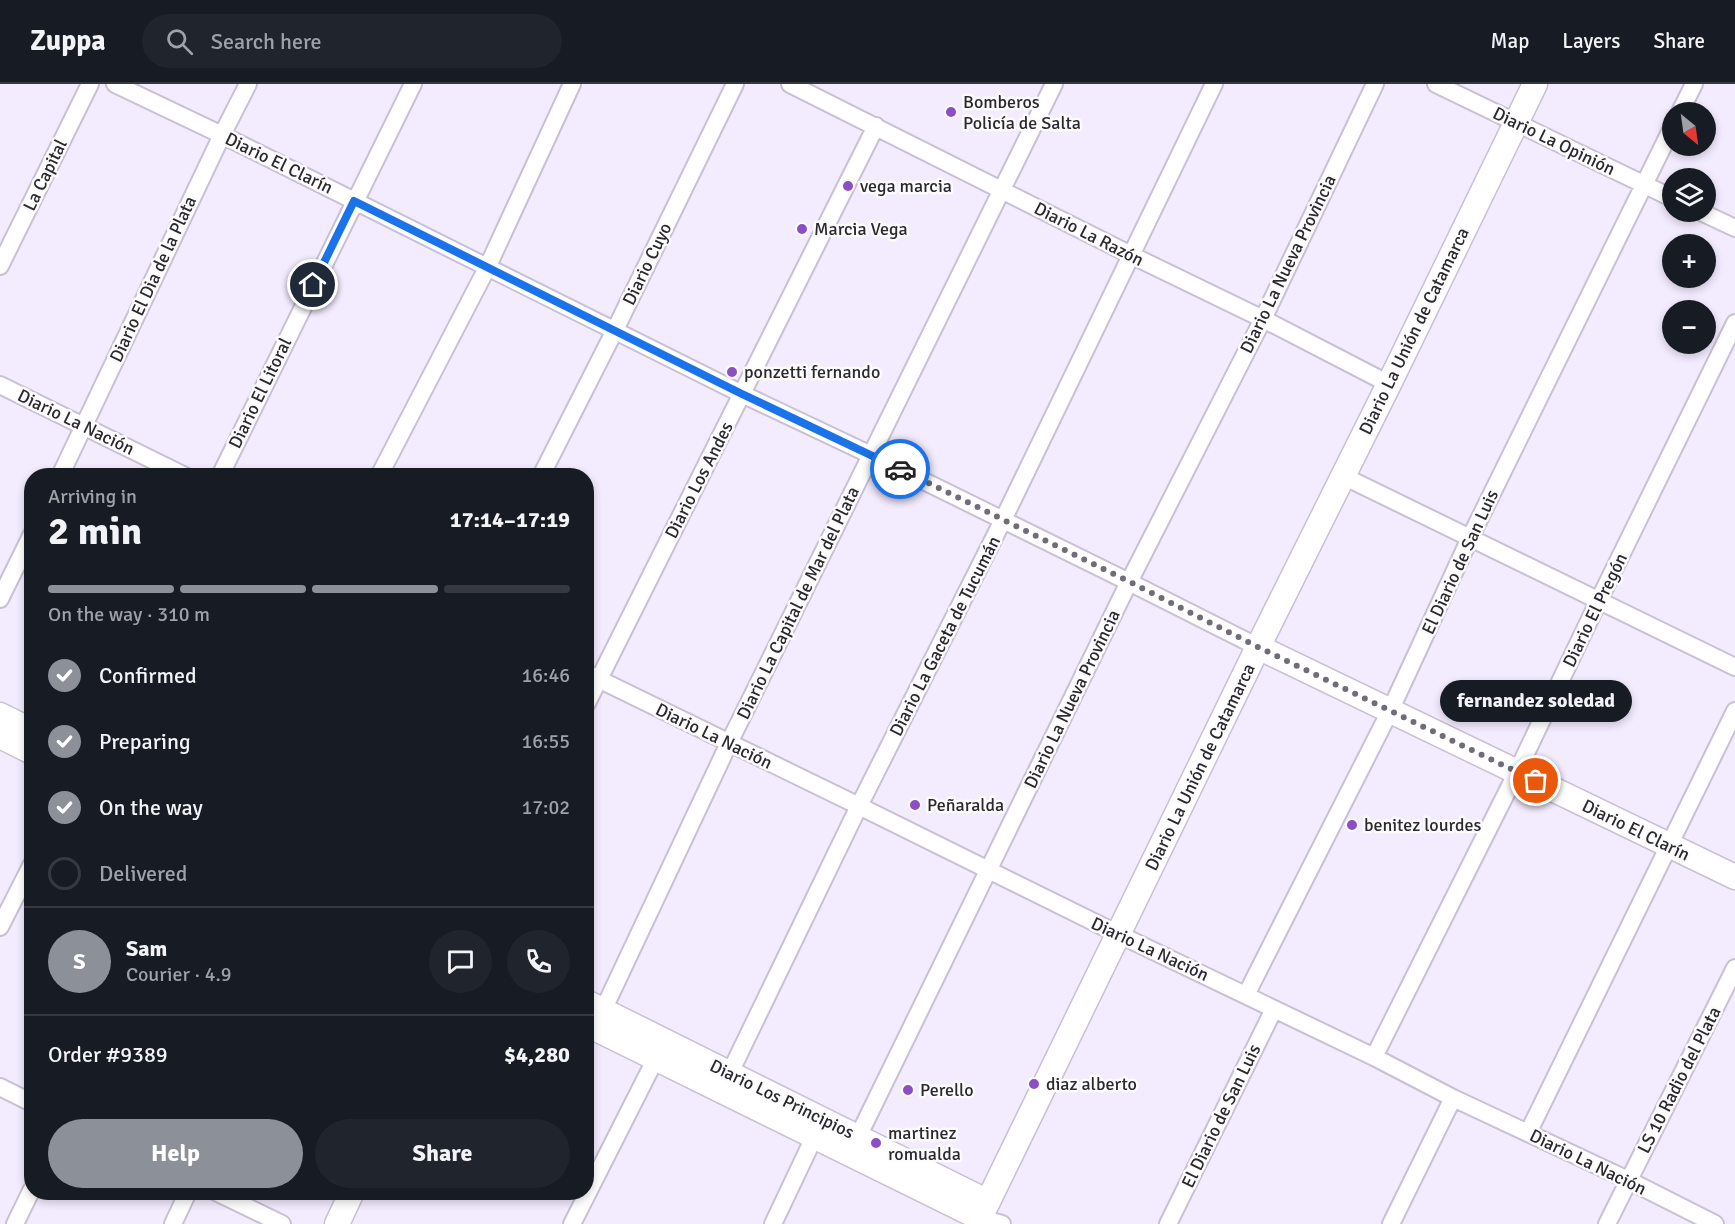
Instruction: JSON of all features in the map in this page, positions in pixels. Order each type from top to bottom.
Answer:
[{"type":"street","name":"La Capital","points":[[0,266],[90,84]]},
{"type":"street","name":"Diario El Clarín","points":[[115,84],[1258,647],[1735,877]]},
{"type":"street","name":"Diario El Dia de la Plata","points":[[64,468],[248,84]]},
{"type":"street","name":"Diario El Litoral","points":[[224,468],[413,84]]},
{"type":"street","points":[[383,468],[487,267],[572,84]]},
{"type":"street","name":"Diario Cuyo","points":[[545,468],[735,84]]},
{"type":"street","name":"Diario La Razón","points":[[790,84],[1389,384]]},
{"type":"street","name":"Diario La Capital de Mar del Plata","points":[[594,1014],[1054,84]]},
{"type":"street","name":"Diario La Gaceta de Tucumán","points":[[725,1082],[859,806],[1003,520],[1214,84]]},
{"type":"street","name":"Diario La Nueva Provincia","points":[[853,1145],[1130,582],[1263,319],[1375,84]]},
{"type":"street","name":"Diario La Opinión","points":[[1436,84],[1662,193]]},
{"type":"street","name":"Diario La Unión de Catamarca","points":[[989,1218],[1118,934],[1535,84]]},
{"type":"street","points":[[1685,102],[1694,84]]},
{"type":"street","name":"Diario Los Andes","points":[[594,674],[742,394],[876,126]]},
{"type":"street","name":"El Diario de San Luis","points":[[1246,995],[1390,711],[1470,538],[1662,149]]},
{"type":"street","points":[[1716,219],[1735,228]]},
{"type":"street","name":"Diario El Pregón","points":[[1374,1057],[1517,772],[1735,323]]},
{"type":"street","name":"Diario La Nación","points":[[0,385],[169,468]]},
{"type":"street","points":[[1343,476],[1599,600],[1733,661]]},
{"type":"street","points":[[0,599],[24,550]]},
{"type":"street","name":"Diario La Nación","points":[[594,676],[988,871],[1715,1224]]},
{"type":"street","points":[[1528,1133],[1735,711]]},
{"type":"street","points":[[0,715],[24,727]]},
{"type":"street","points":[[0,736],[24,748]]},
{"type":"street","points":[[0,927],[24,880]]},
{"type":"street","name":"LS 10 Radio del Plata","points":[[1607,1224],[1735,968]]},
{"type":"street","name":"El Diario de San Luis","points":[[1168,1224],[1274,1009]]},
{"type":"street","name":"Diario Los Principios","points":[[594,1016],[853,1145],[989,1218]]},
{"type":"street","name":"Diario Los Principios","points":[[594,1017],[656,1058],[725,1082]]},
{"type":"street","points":[[594,1181],[656,1058]]},
{"type":"street","points":[[0,1088],[24,1099]]},
{"type":"street","points":[[1391,1224],[1453,1098]]},
{"type":"street","points":[[773,1224],[818,1128]]},
{"type":"street","points":[[15,1224],[27,1200]]},
{"type":"street","points":[[173,1224],[184,1200]]},
{"type":"street","points":[[232,1200],[282,1224]]},
{"type":"street","points":[[337,1224],[348,1200]]},
{"type":"street","points":[[572,1224],[584,1200]]},
{"type":"way so far","points":[[900,469],[1258,647],[1536,781]]},
{"type":"place","name":"Bomberos Policía de Salta","points":[[951,112]]},
{"type":"place","name":"vega marcia","points":[[848,186]]},
{"type":"place","name":"Marcia Vega","points":[[802,229]]},
{"type":"place","name":"ponzetti fernando","points":[[732,372]]},
{"type":"place","name":"fernandez soledad","points":[[1536,781]]},
{"type":"place","name":"Peñaralda","points":[[915,805]]},
{"type":"place","name":"benitez lourdes","points":[[1352,825]]},
{"type":"place","name":"diaz alberto","points":[[1034,1084]]},
{"type":"place","name":"Perello","points":[[908,1090]]},
{"type":"place","name":"martinez romualda","points":[[876,1143]]},
{"type":"route","points":[[313,285],[354,201],[742,394],[900,469]]}]
